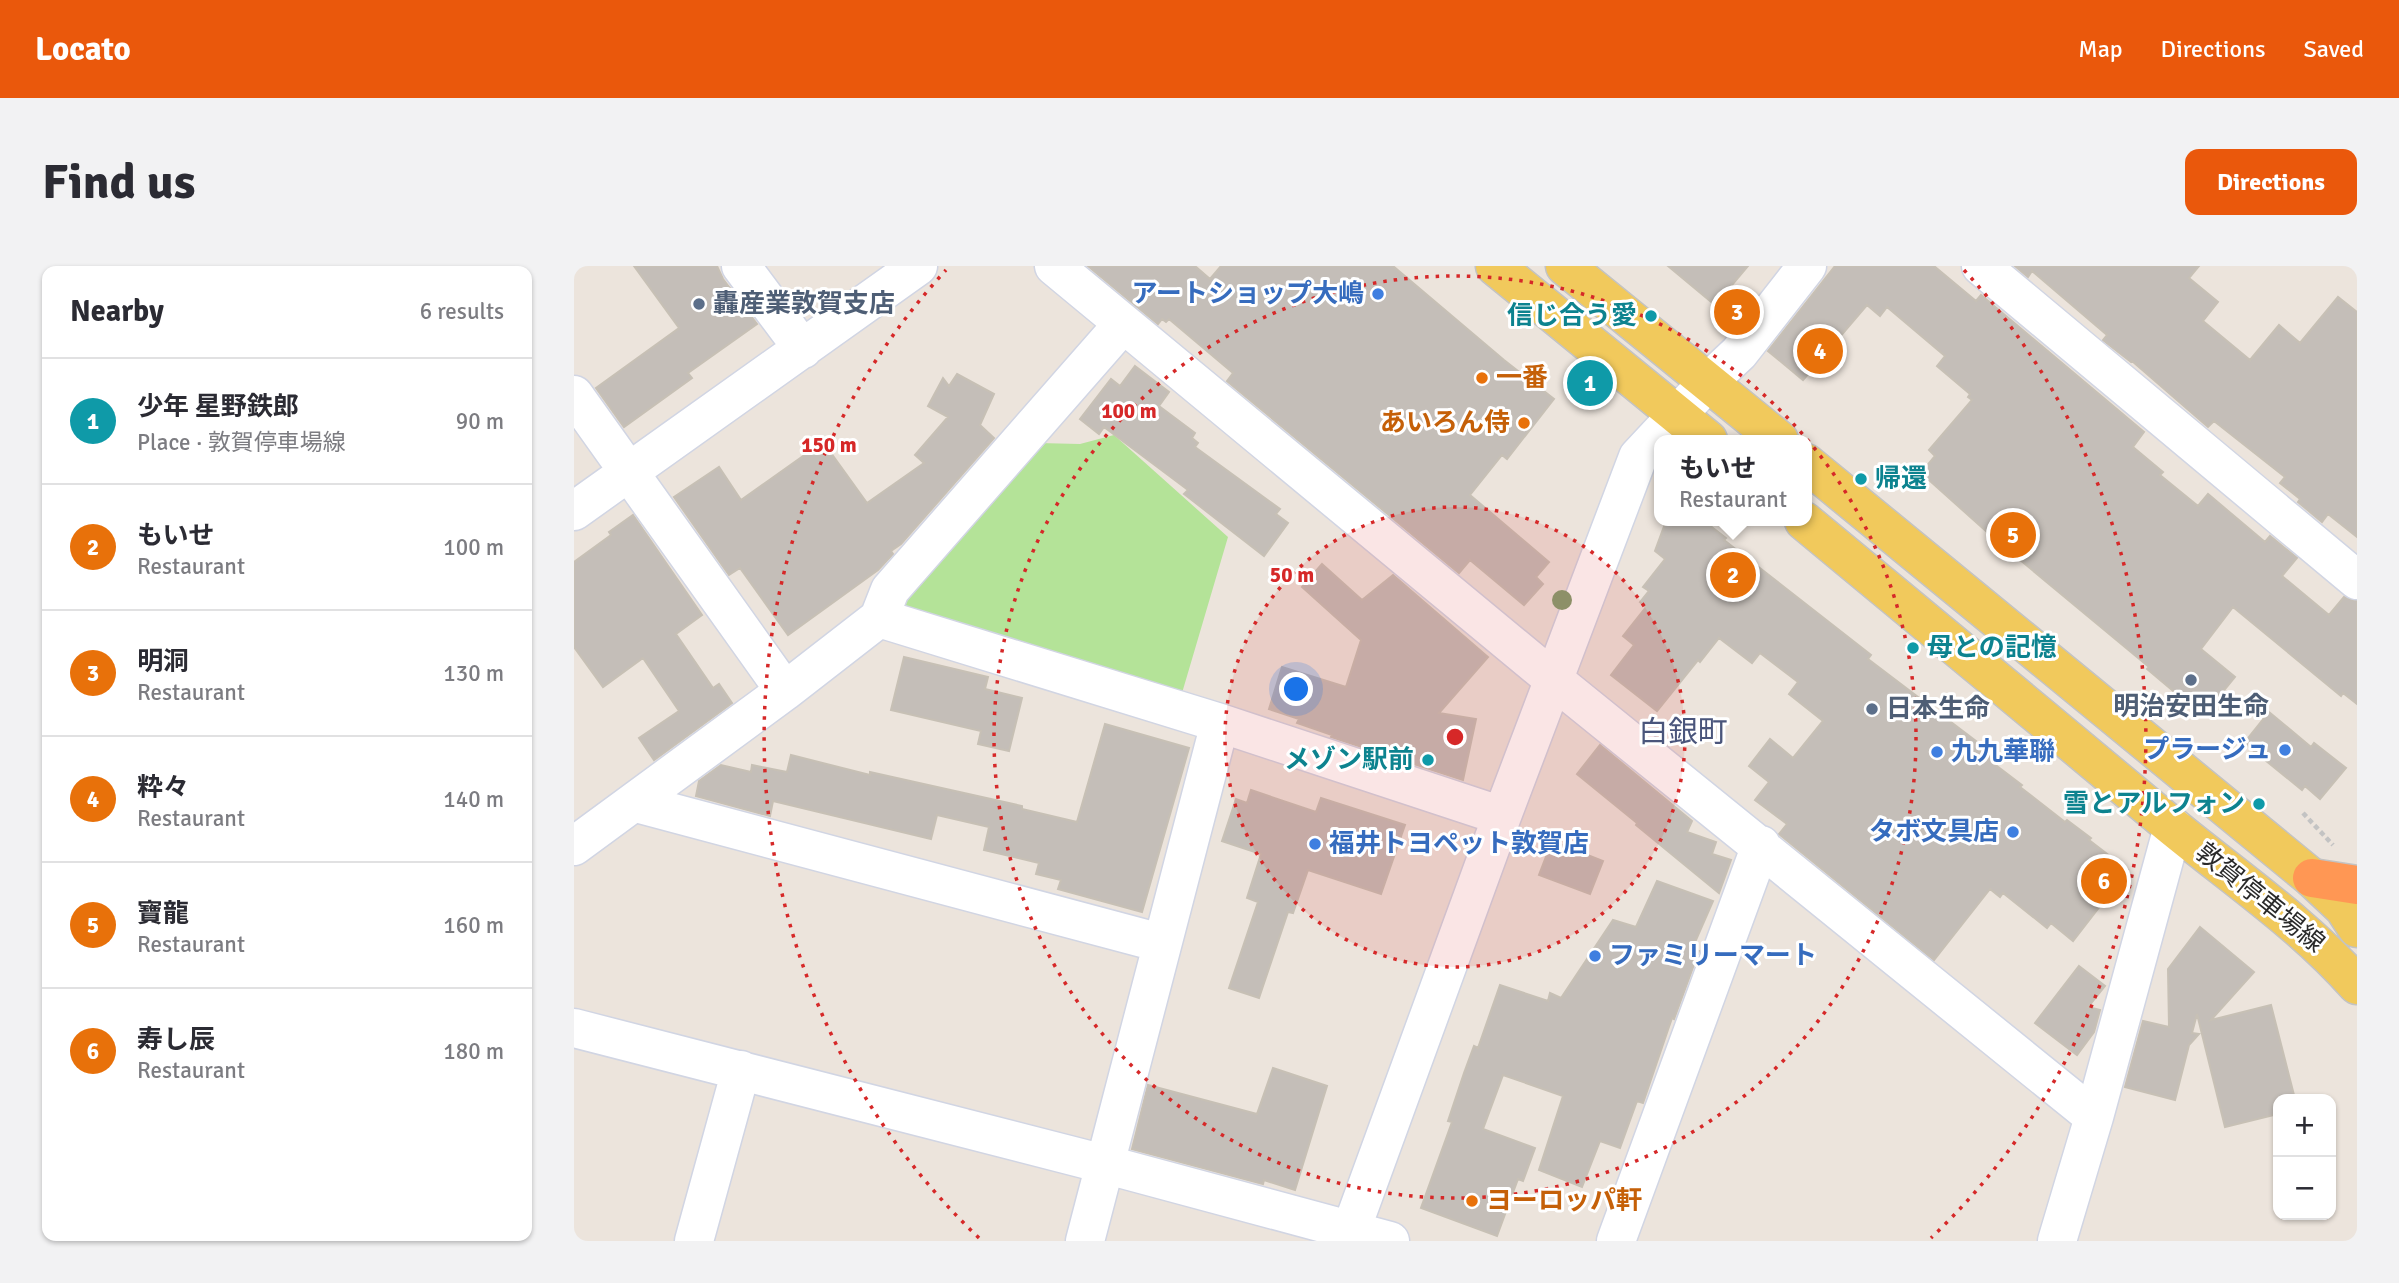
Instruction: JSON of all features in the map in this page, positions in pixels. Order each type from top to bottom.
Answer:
[{"type":"highway","points":[[2312,878],[2357,885]]},
{"type":"main road","points":[[1495,266],[1702,435]]},
{"type":"main road","points":[[1565,266],[1773,435]]},
{"type":"main road","name":"敦賀停車場線","points":[[1812,467],[2312,878],[2344,908],[2357,928]]},
{"type":"main road","name":"敦賀停車場線","points":[[1810,526],[2173,827],[2320,945],[2357,985]]},
{"type":"street","points":[[741,266],[803,349]]},
{"type":"street","points":[[1054,266],[1553,680],[1761,845],[2095,1117]]},
{"type":"street","points":[[1658,435],[1739,353],[1807,266]]},
{"type":"street","points":[[1981,266],[2357,580]]},
{"type":"street","points":[[574,511],[803,349],[904,270]]},
{"type":"street","points":[[574,846],[636,803],[878,618],[890,590],[1124,324]]},
{"type":"street","points":[[574,395],[785,691]]},
{"type":"street","points":[[1349,1236],[1502,816],[1638,457],[1654,440]]},
{"type":"street","points":[[878,618],[1220,723],[1502,816]]},
{"type":"street","points":[[1085,1241],[1220,723]]},
{"type":"street","points":[[636,803],[1161,943]]},
{"type":"street","points":[[2057,1241],[2095,1117],[2173,827]]},
{"type":"street","points":[[1616,1241],[1761,845]]},
{"type":"street","points":[[574,1028],[1104,1164],[1349,1236],[1390,1241]]},
{"type":"street","points":[[694,1241],[741,1070]]},
{"type":"path","points":[[2303,813],[2335,847]]},
{"type":"green space","points":[[1114,435],[1228,537],[1182,693],[907,610],[901,601],[1038,443],[1080,444]]},
{"type":"building","points":[[634,266],[717,266],[723,279],[757,324],[688,373],[692,378],[624,427],[596,388],[679,328]]},
{"type":"building","points":[[1088,266],[1195,266],[1210,279],[1221,266],[1393,266],[1554,399],[1507,459],[1502,455],[1470,495],[1549,562],[1536,577],[1543,584],[1524,605],[1470,560],[1459,573],[1227,381],[1233,373],[1169,319],[1166,322],[1162,319],[1158,324]]},
{"type":"building","points":[[1668,266],[1748,266],[1715,305]]},
{"type":"building","points":[[1835,266],[1934,266],[1976,301],[1981,295],[2144,432],[2133,447],[2163,472],[2160,475],[2198,506],[2208,494],[2265,542],[2270,536],[2297,558],[2282,576],[2329,615],[2344,597],[2357,601],[2357,704],[2343,693],[2341,696],[2233,607],[2201,649],[2235,677],[2203,716],[2147,669],[2149,667],[1996,540],[1921,473],[1935,456],[1929,450],[1972,400],[1968,397],[1970,394],[1937,366],[1945,356],[1887,307],[1880,316],[1867,305],[1803,380],[1768,351]]},
{"type":"building","points":[[2015,266],[2199,266],[2189,278],[2218,302],[2203,321],[2250,360],[2279,325],[2300,343],[2338,297],[2357,312],[2357,537],[2328,514],[2322,522],[2280,483],[2285,477],[2214,421],[2208,427],[2132,361],[2103,340],[2107,335],[2032,271],[2028,277]]},
{"type":"building","points":[[1135,366],[1169,392],[1159,406],[1195,433],[1192,438],[1198,443],[1195,447],[1280,509],[1276,514],[1288,523],[1264,556],[1184,494],[1188,490],[1104,427],[1099,434],[1080,419],[1111,379],[1120,386]]},
{"type":"building","points":[[957,374],[994,394],[980,425],[994,438],[901,544],[891,551],[893,554],[878,570],[788,635],[740,568],[729,575],[674,497],[719,467],[741,500],[823,442],[867,503],[924,463],[915,455],[948,417],[928,406],[943,378],[949,386]]},
{"type":"building","points":[[633,515],[702,615],[676,634],[713,688],[719,684],[732,703],[654,760],[639,738],[679,711],[643,658],[603,687],[574,647],[574,562]]},
{"type":"building","points":[[1664,526],[1710,526],[1726,538],[1724,540],[1871,655],[1868,659],[1997,757],[1993,763],[2022,785],[2020,787],[2065,822],[2067,820],[2091,838],[2089,840],[2128,870],[2073,941],[2051,923],[2047,928],[2003,893],[2000,897],[1990,889],[1934,960],[1779,834],[1787,824],[1755,800],[1769,782],[1749,766],[1770,739],[1793,758],[1823,721],[1789,694],[1798,682],[1760,653],[1752,663],[1719,638],[1657,711],[1611,675],[1634,645],[1623,636],[1646,607],[1640,602],[1649,591],[1643,587],[1665,559],[1655,551]]},
{"type":"building","points":[[1322,564],[1362,600],[1393,575],[1488,657],[1439,713],[1476,719],[1463,780],[1331,737],[1332,735],[1297,723],[1299,719],[1269,709],[1282,667],[1346,687],[1361,640],[1302,587]]},
{"type":"building","points":[[904,657],[988,677],[985,689],[1022,698],[1009,751],[978,744],[981,731],[891,710]]},
{"type":"building","points":[[2269,712],[2311,747],[2314,743],[2346,768],[2320,799],[2305,786],[2302,790],[2244,743]]},
{"type":"building","points":[[1105,724],[1189,748],[1142,912],[1058,889],[1061,880],[1036,874],[1039,863],[984,850],[989,827],[937,815],[931,839],[773,801],[770,816],[696,796],[699,781],[721,765],[751,772],[752,765],[787,772],[791,755],[870,775],[870,772],[1022,806],[1022,809],[1077,822]]},
{"type":"building","points":[[1600,745],[1692,821],[1687,832],[1716,842],[1712,854],[1731,860],[1719,893],[1577,774]]},
{"type":"building","points":[[1251,790],[1316,812],[1321,798],[1405,825],[1381,894],[1308,870],[1293,913],[1288,912],[1259,998],[1229,988],[1258,902],[1247,898],[1261,854],[1222,841],[1236,799],[1247,803]]},
{"type":"building","points":[[1552,841],[1603,861],[1590,894],[1539,875]]},
{"type":"building","points":[[1657,881],[1713,901],[1692,949],[1699,951],[1674,1019],[1672,1018],[1643,1103],[1637,1101],[1620,1148],[1600,1141],[1582,1187],[1539,1170],[1563,1096],[1503,1075],[1483,1129],[1535,1148],[1523,1181],[1518,1179],[1497,1236],[1421,1208],[1452,1122],[1448,1121],[1464,1073],[1474,1046],[1478,1048],[1500,985],[1548,1001],[1550,993],[1561,998],[1613,920],[1636,927]]},
{"type":"building","points":[[2200,927],[2254,972],[2211,1020],[2271,1005],[2294,1094],[2273,1094],[2273,1115],[2225,1127],[2197,1014],[2192,1033],[2199,1034],[2189,1045],[2175,1100],[2125,1087],[2143,1021],[2169,1027],[2168,969]]},
{"type":"building","points":[[2079,966],[2105,986],[2088,1007],[2100,1010],[2094,1032],[2077,1055],[2035,1023]]},
{"type":"building","points":[[1273,1068],[1327,1086],[1295,1190],[1264,1180],[1263,1184],[1132,1149],[1148,1085],[1257,1114]]},
{"type":"place","name":"アートショップ大嶋","points":[[1378,294]]},
{"type":"place","name":"轟産業敦賀支店","points":[[699,304]]},
{"type":"place","name":"明洞","points":[[1737,312]]},
{"type":"place","name":"信じ合う愛","points":[[1651,316]]},
{"type":"place","name":"粋々","points":[[1820,351]]},
{"type":"place","name":"一番","points":[[1482,378]]},
{"type":"place","name":"少年 星野鉄郎","points":[[1590,383]]},
{"type":"place","name":"あいろん侍","points":[[1524,423]]},
{"type":"place","name":"帰還","points":[[1861,479]]},
{"type":"place","name":"寶龍","points":[[2013,535]]},
{"type":"place","name":"もいせ","points":[[1733,575]]},
{"type":"place","name":"母との記憶","points":[[1913,648]]},
{"type":"place","name":"明治安田生命","points":[[2191,680]]},
{"type":"place","name":"日本生命","points":[[1872,709]]},
{"type":"place","name":"プラージュ","points":[[2285,750]]},
{"type":"place","name":"九九華聯","points":[[1937,752]]},
{"type":"place","name":"メゾン駅前","points":[[1428,760]]},
{"type":"place","name":"雪とアルフォン","points":[[2259,804]]},
{"type":"place","name":"タボ文具店","points":[[2013,832]]},
{"type":"place","name":"福井トヨペット敦賀店","points":[[1315,844]]},
{"type":"place","name":"寿し辰","points":[[2104,881]]},
{"type":"place","name":"ファミリーマート","points":[[1595,956]]},
{"type":"place","name":"ヨーロッパ軒","points":[[1472,1201]]},
{"type":"district","name":"白銀町","points":[[1683,732]]}]
